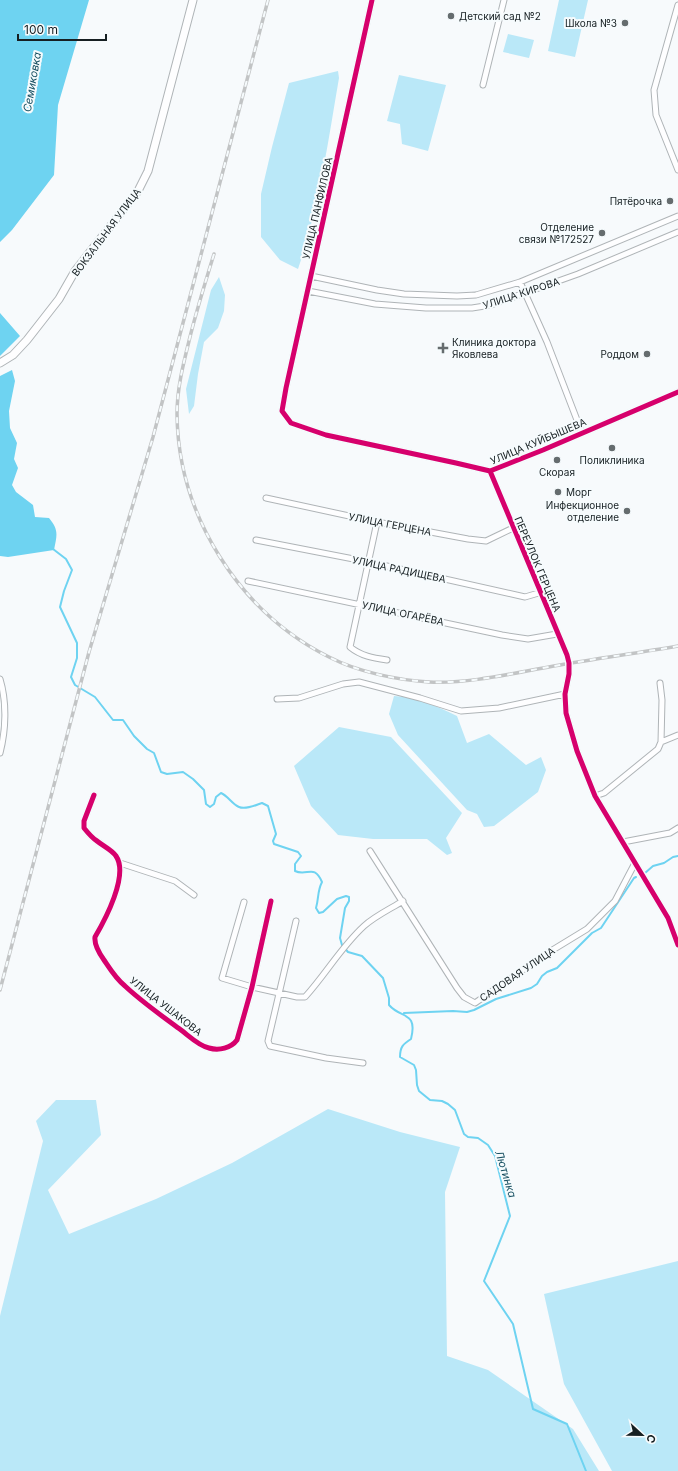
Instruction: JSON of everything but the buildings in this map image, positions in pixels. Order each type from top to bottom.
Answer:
[{"type":"main road","name":"ВОКЗАЛЬНАЯ УЛИЦА","points":[[0,363],[13,355],[27,340],[59,299],[75,271],[138,190],[148,171],[193,0]]},
{"type":"street","name":"УЛИЦА ПАНФИЛОВА","points":[[286,418],[282,411],[372,0]]},
{"type":"street","points":[[483,84],[504,0]]},
{"type":"street","points":[[678,5],[654,90],[656,115],[678,170]]},
{"type":"street","name":"УЛИЦА КИРОВА","points":[[311,276],[377,290],[404,294],[457,296],[476,295],[520,282],[678,216]]},
{"type":"street","name":"УЛИЦА КИРОВА","points":[[308,291],[375,304],[426,308],[472,308],[491,305],[578,274],[678,232]]},
{"type":"street","points":[[520,282],[547,342],[582,433]]},
{"type":"street","name":"УЛИЦА КУЙБЫШЕВА","points":[[286,418],[292,423],[326,435],[490,471],[678,392]]},
{"type":"street","name":"ПЕРЕУЛОК ГЕРЦЕНА","points":[[490,471],[513,528],[542,592],[567,655],[569,674],[565,694]]},
{"type":"street","name":"УЛИЦА ГЕРЦЕНА","points":[[266,498],[378,522],[468,539],[486,541],[513,528]]},
{"type":"street","points":[[378,522],[350,647],[356,652],[369,657],[386,660]]},
{"type":"street","name":"УЛИЦА РАДИЩЕВА","points":[[256,540],[369,562],[525,597],[542,592]]},
{"type":"street","name":"УЛИЦА ОГАРЁВА","points":[[248,581],[502,635],[528,639],[558,634]]},
{"type":"street","points":[[0,679],[4,693],[5,715],[0,753]]},
{"type":"street","points":[[277,699],[299,698],[343,684],[359,682],[420,698],[461,711],[499,708],[565,694],[566,713],[577,751],[595,796],[668,918],[678,945]]},
{"type":"street","points":[[595,796],[604,793],[658,749],[661,742],[662,700],[660,683]]},
{"type":"street","points":[[661,742],[678,735]]},
{"type":"street","points":[[94,795],[84,821],[84,828],[95,840],[116,855],[120,863],[175,880],[194,895]]},
{"type":"street","points":[[623,842],[670,832],[678,828]]},
{"type":"street","name":"САДОВАЯ УЛИЦА","points":[[370,851],[464,997],[475,1003],[546,954],[587,929],[615,901],[634,863]]},
{"type":"street","name":"УЛИЦА УШАКОВА","points":[[120,863],[120,874],[110,911],[96,937],[95,942],[100,954],[124,986],[166,1019],[209,1048],[224,1048],[233,1045],[237,1040],[252,987]]},
{"type":"street","points":[[252,987],[271,901]]},
{"type":"street","points":[[244,902],[222,978],[252,987],[297,997],[305,997],[364,925],[403,901]]},
{"type":"street","points":[[296,921],[268,1041],[270,1046],[326,1058],[364,1063]]},
{"type":"shaded area","points":[[559,0],[588,0],[575,57],[548,51]]},
{"type":"shaded area","points":[[508,34],[534,40],[529,58],[503,52]]},
{"type":"shaded area","points":[[338,71],[339,78],[322,174],[312,222],[298,269],[280,260],[261,237],[261,194],[289,83]]},
{"type":"shaded area","points":[[399,75],[446,85],[428,151],[402,144],[400,124],[387,121]]},
{"type":"shaded area","points":[[219,277],[225,295],[224,311],[218,328],[204,342],[194,406],[189,414],[186,389],[211,290]]},
{"type":"shaded area","points":[[394,696],[419,700],[457,716],[467,743],[489,734],[526,765],[541,757],[546,770],[538,792],[494,826],[484,827],[477,814],[467,810],[398,735],[389,714]]},
{"type":"shaded area","points":[[339,727],[391,737],[462,813],[446,838],[452,853],[447,855],[427,839],[373,839],[338,835],[311,806],[294,766]]},
{"type":"shaded area","points":[[56,1100],[96,1100],[101,1135],[48,1190],[69,1234],[156,1199],[232,1163],[328,1109],[400,1132],[460,1147],[445,1192],[447,1356],[488,1370],[573,1429],[599,1471],[0,1471],[0,1316],[43,1141],[36,1121]]},
{"type":"shaded area","points":[[678,1261],[678,1471],[612,1471],[564,1384],[544,1294]]},
{"type":"water","name":"Семиковка","points":[[0,0],[89,0],[58,105],[54,175],[12,230],[0,242]]},
{"type":"water","points":[[0,313],[20,336],[0,356]]},
{"type":"water","points":[[12,370],[15,381],[9,411],[10,428],[17,443],[14,459],[18,468],[12,485],[16,492],[33,505],[35,517],[49,518],[56,529],[56,536],[54,550],[8,557],[0,556],[0,376]]},
{"type":"waterway","name":"Лютинка","points":[[53,549],[66,559],[72,570],[60,607],[77,643],[77,658],[71,677],[75,685],[95,697],[113,720],[123,720],[134,736],[147,749],[154,753],[161,772],[167,774],[183,772],[193,779],[204,790],[206,804],[210,807],[214,804],[216,797],[221,793],[237,806],[242,808],[251,807],[262,803],[268,806],[276,834],[273,841],[274,844],[298,852],[301,856],[295,864],[295,871],[303,873],[316,873],[322,882],[319,889],[316,908],[319,913],[323,912],[337,899],[346,896],[349,897],[349,901],[345,908],[340,938],[342,945],[348,952],[362,956],[383,978],[389,998],[389,1005],[410,1020],[413,1030],[411,1039],[402,1046],[400,1057],[414,1065],[419,1091],[430,1100],[442,1101],[448,1104],[455,1110],[464,1134],[468,1137],[478,1138],[488,1145],[495,1156],[510,1216],[484,1281],[513,1324],[533,1409],[567,1424],[586,1471]]},
{"type":"waterway","points":[[644,873],[653,866],[664,863],[673,857],[678,856]]},
{"type":"waterway","points":[[404,1013],[453,1011],[467,1012],[496,999],[531,988],[537,984],[542,976],[547,972],[557,968],[592,933],[601,928],[636,877]]},
{"type":"railway","points":[[0,990],[89,652],[153,437],[268,0]]},
{"type":"railway","points":[[214,254],[195,319],[181,377],[177,414],[180,452],[189,488],[202,523],[220,556],[242,587],[267,614],[297,638],[340,662],[378,674],[429,682],[462,681],[494,677],[575,662],[678,646]]},
{"type":"cycle path","points":[[372,0],[286,388],[282,411],[291,423],[326,435],[490,471],[678,392]]},
{"type":"cycle path","points":[[490,471],[567,655],[569,674],[565,694],[566,713],[577,751],[595,796],[668,918],[678,945]]},
{"type":"cycle path","points":[[94,795],[84,821],[84,828],[93,838],[116,856],[120,874],[114,897],[95,937],[97,949],[116,977],[122,983],[145,1003],[205,1047],[221,1049],[232,1045],[237,1040],[252,987],[271,901]]},
{"type":"place","name":"Детский сад №2","points":[[451,16]]},
{"type":"place","name":"Школа №3","points":[[625,23]]},
{"type":"place","name":"Пятёрочка","points":[[670,201]]},
{"type":"place","name":"Отделение связи №172527","points":[[602,233]]},
{"type":"place","name":"Клиника доктора Яковлева","points":[[443,348]]},
{"type":"place","name":"Роддом","points":[[647,354]]},
{"type":"place","name":"Поликлиника","points":[[612,448]]},
{"type":"place","name":"Скорая","points":[[557,460]]},
{"type":"place","name":"Морг","points":[[558,492]]},
{"type":"place","name":"Инфекционное отделение","points":[[627,511]]}]
